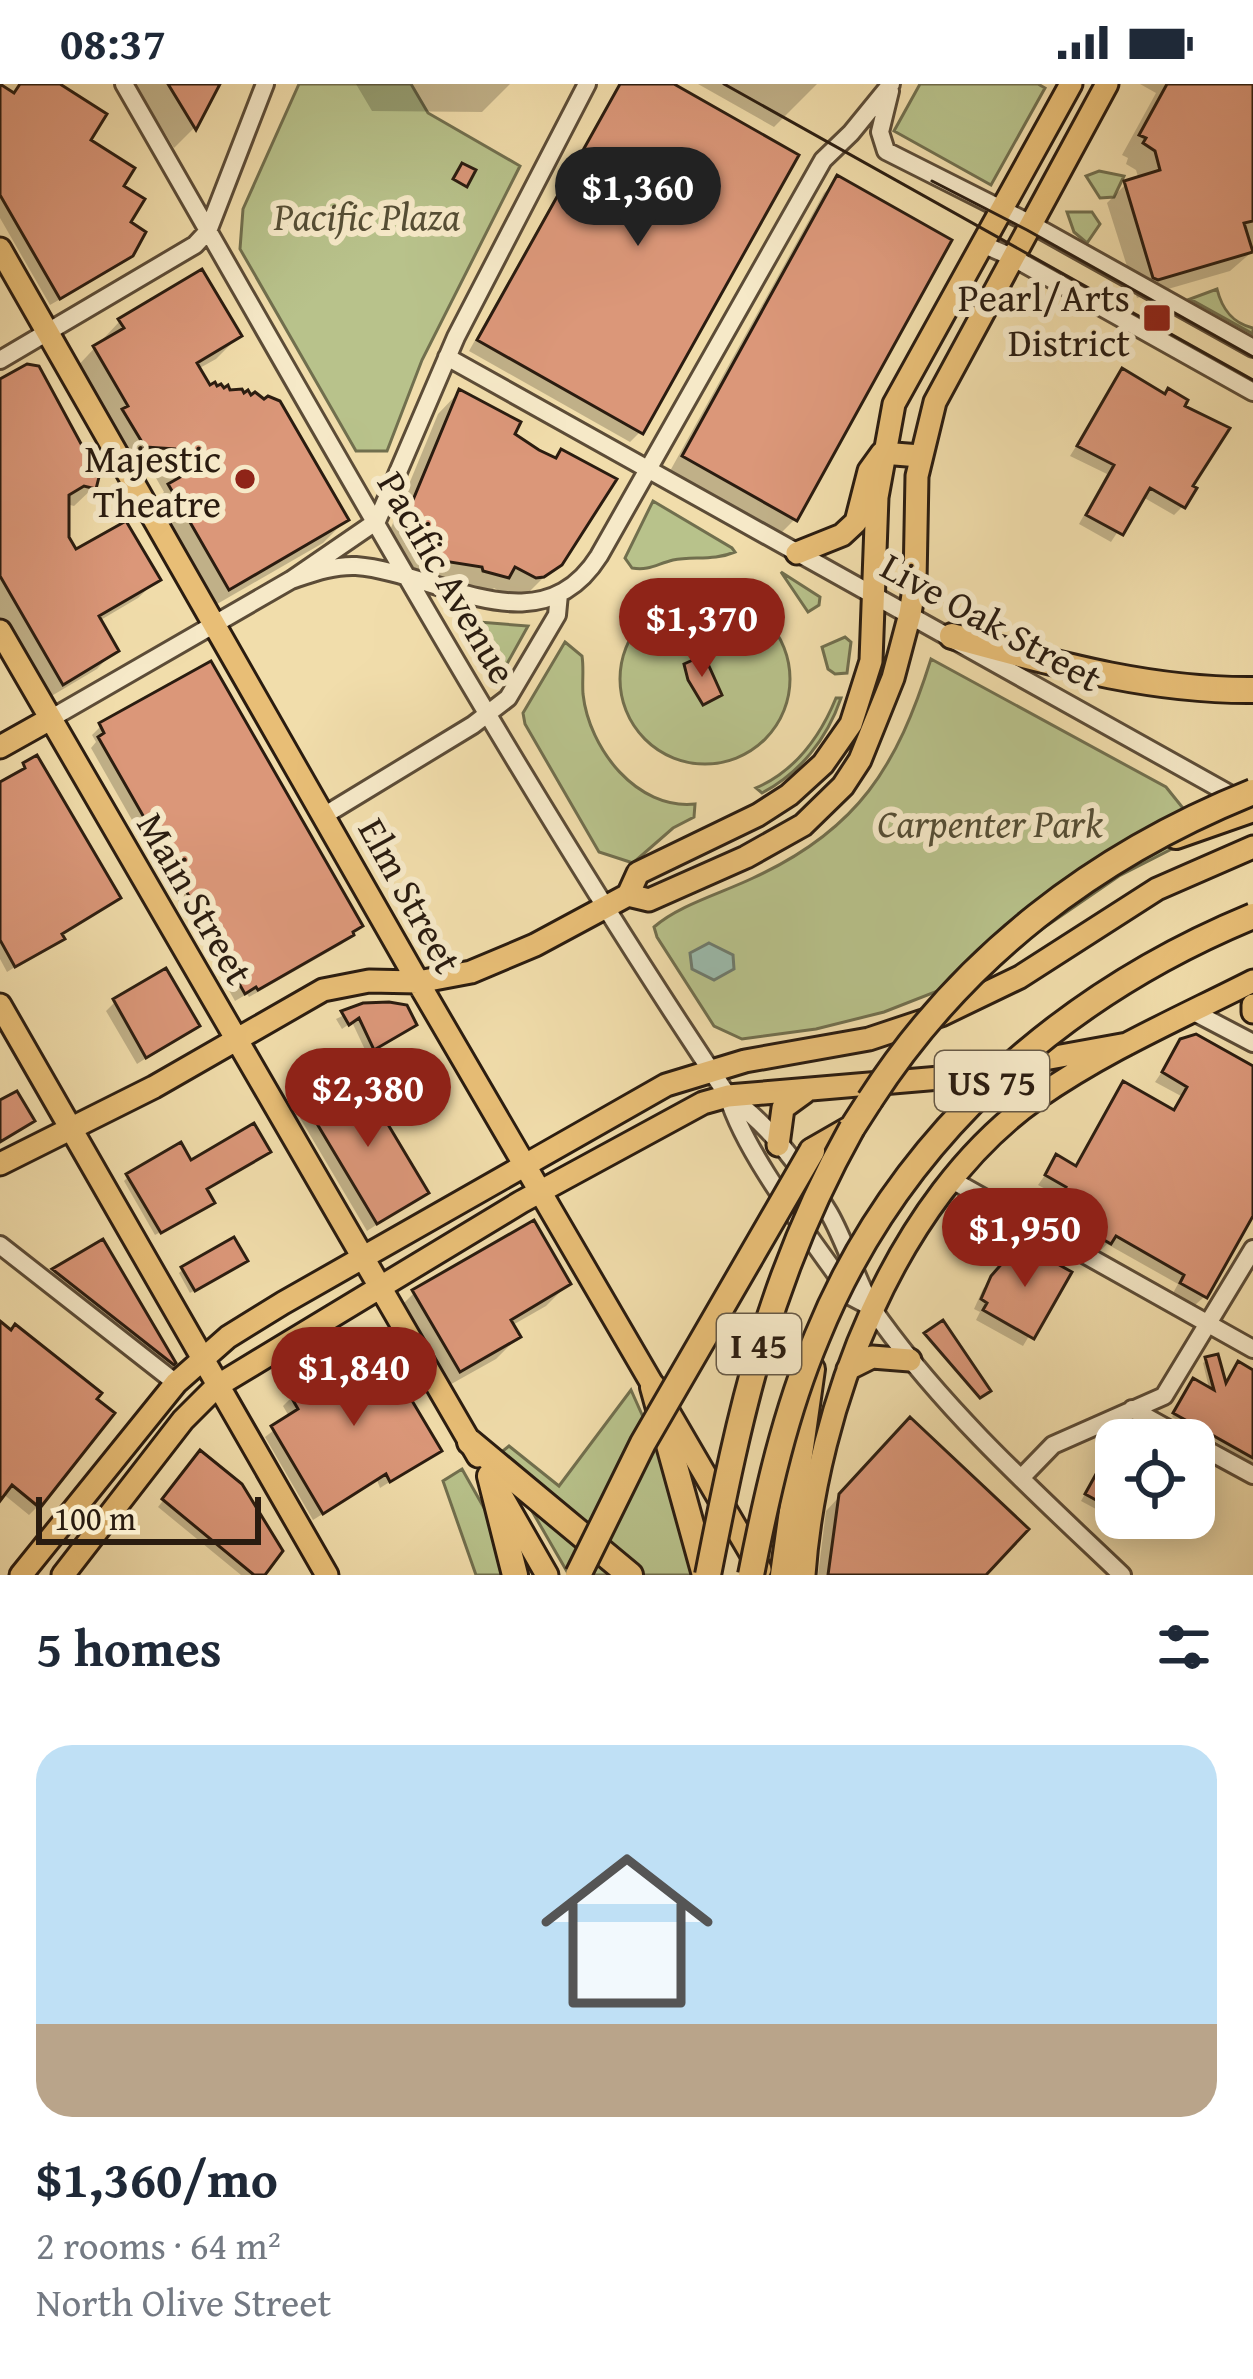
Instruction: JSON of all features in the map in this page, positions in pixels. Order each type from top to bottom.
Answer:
[{"type":"highway","points":[[952,636],[1102,677],[1202,691],[1253,690]]},
{"type":"highway","name":"I 45","points":[[707,1575],[766,1320],[807,1214],[852,1128],[913,1040],[979,966],[1051,903],[1136,847],[1250,799]]},
{"type":"highway","name":"US 75","points":[[752,1575],[783,1435],[817,1336],[853,1262],[896,1193],[949,1126],[1044,1036],[1110,988],[1253,916]]},
{"type":"highway","points":[[578,1575],[634,1461],[812,1151],[852,1128]]},
{"type":"highway","points":[[783,1575],[817,1336]]},
{"type":"highway","points":[[653,1387],[707,1575]]},
{"type":"highway","points":[[470,1442],[630,1575]]},
{"type":"highway","points":[[490,1476],[514,1575]]},
{"type":"main road","points":[[0,1164],[290,1006],[338,985],[448,979],[494,964],[628,895],[638,873],[758,815],[823,764],[851,724],[866,681],[873,641],[874,543],[882,453],[894,404],[1071,84]]},
{"type":"main road","points":[[628,895],[649,900],[785,837],[843,786],[874,733],[910,614],[920,456],[944,381],[1106,84]]},
{"type":"main road","name":"Elm Street","points":[[0,249],[763,1575]]},
{"type":"main road","points":[[882,453],[920,456]]},
{"type":"main road","points":[[796,553],[842,535],[856,522],[869,471],[882,453]]},
{"type":"main road","points":[[874,543],[893,551],[914,545]]},
{"type":"main road","name":"Main Street","points":[[0,631],[547,1575]]},
{"type":"main road","points":[[0,747],[50,719]]},
{"type":"main road","points":[[21,1575],[201,1359],[242,1328],[362,1257],[641,1096],[710,1070],[860,1041],[972,1003],[1156,889],[1253,847]]},
{"type":"main road","points":[[804,1575],[821,1457],[871,1307],[952,1180],[1033,1101],[1127,1044],[1253,981]]},
{"type":"main road","points":[[0,1005],[327,1575]]},
{"type":"main road","points":[[728,1096],[758,1070],[834,1059],[852,1051],[860,1041]]},
{"type":"main road","points":[[63,1575],[183,1420],[217,1385],[521,1202],[703,1103],[728,1096],[940,1078],[1127,1044]]},
{"type":"main road","points":[[778,1145],[783,1108],[812,1088]]},
{"type":"main road","points":[[848,1370],[872,1357],[910,1360]]},
{"type":"street","name":"Pacific Avenue","points":[[124,84],[605,908],[728,1096],[734,1119],[750,1145],[852,1297],[871,1307]]},
{"type":"street","points":[[0,360],[195,245],[208,232],[266,84]]},
{"type":"street","points":[[50,719],[291,580],[377,521],[447,357],[587,84]]},
{"type":"street","points":[[891,84],[880,124],[886,151],[1003,209],[1253,348]]},
{"type":"street","points":[[291,580],[344,566],[374,568],[505,603],[559,594],[589,572],[823,160],[891,84]]},
{"type":"street","points":[[982,244],[1253,392]]},
{"type":"street","name":"Live Oak Street","points":[[447,357],[1250,799]]},
{"type":"street","points":[[325,815],[489,714],[517,686],[557,615],[559,594]]},
{"type":"street","points":[[1192,1012],[1253,1043]]},
{"type":"street","name":"Pacific Avenue","points":[[728,1096],[755,1114],[830,1214],[871,1307],[910,1360],[949,1407],[1122,1575]]},
{"type":"street","points":[[952,1180],[1253,1349]]},
{"type":"street","points":[[0,1245],[176,1384]]},
{"type":"street","points":[[1021,1478],[1053,1445],[1164,1396],[1253,1249]]},
{"type":"street","points":[[1132,1409],[1150,1419]]},
{"type":"street","points":[[1215,1455],[1253,1475]]},
{"type":"green space","name":"Pacific Plaza","points":[[299,84],[411,84],[428,113],[520,166],[422,360],[387,451],[356,451],[240,249],[243,209]]},
{"type":"green space","points":[[920,84],[1038,84],[1045,88],[991,185],[894,131]]},
{"type":"green space","points":[[1099,171],[1124,176],[1114,197],[1100,198],[1086,176]]},
{"type":"green space","points":[[1067,212],[1092,212],[1100,224],[1087,243],[1074,232]]},
{"type":"green space","points":[[1217,289],[1229,314],[1253,328],[1253,334],[1190,299]]},
{"type":"green space","points":[[653,501],[735,552],[632,568],[625,558]]},
{"type":"green space","points":[[781,572],[820,597],[819,605],[808,612]]},
{"type":"green space","points":[[705,594],[737,601],[765,619],[783,647],[790,679],[783,711],[765,739],[737,757],[705,764],[673,757],[645,739],[627,711],[620,679],[627,647],[645,619],[673,601]]},
{"type":"green space","points":[[466,621],[528,626],[498,680]]},
{"type":"green space","points":[[845,637],[851,642],[847,673],[835,674],[828,669],[822,647]]},
{"type":"green space","points":[[565,642],[582,656],[587,715],[606,755],[654,797],[695,804],[694,817],[673,828],[633,863],[599,852],[525,724],[523,713]]},
{"type":"green space","name":"Carpenter Park","points":[[931,659],[1166,787],[1203,833],[1119,876],[971,978],[884,1012],[816,1029],[742,1039],[714,1026],[654,927],[789,859],[846,816],[869,791],[904,732]]},
{"type":"green space","points":[[836,698],[841,698],[820,741],[788,775],[762,793],[756,788],[805,751]]},
{"type":"green space","points":[[631,1390],[660,1455],[696,1575],[569,1575],[499,1454],[509,1446],[559,1486]]},
{"type":"green space","points":[[462,1469],[522,1575],[476,1575],[443,1481]]},
{"type":"shaded area","points":[[709,943],[733,955],[734,969],[714,980],[692,969],[690,953]]},
{"type":"building","points":[[0,84],[14,93],[20,84],[60,84],[107,114],[91,140],[135,168],[124,186],[145,199],[131,222],[146,232],[133,256],[60,299],[0,195]]},
{"type":"building","points":[[168,84],[220,84],[196,130]]},
{"type":"building","points":[[620,84],[674,84],[799,155],[643,434],[477,340]]},
{"type":"building","points":[[1167,84],[1253,84],[1253,221],[1244,223],[1253,252],[1158,280],[1153,278],[1124,181],[1160,170],[1155,151],[1139,135]]},
{"type":"building","points":[[462,163],[476,170],[467,187],[453,179]]},
{"type":"building","points":[[837,175],[952,240],[797,521],[682,456]]},
{"type":"building","points":[[202,269],[242,336],[197,363],[210,385],[215,382],[280,401],[349,520],[229,590],[168,484],[189,472],[175,449],[145,447],[122,409],[128,406],[93,346],[124,328],[118,319]]},
{"type":"building","points":[[27,364],[39,366],[99,477],[96,489],[84,486],[69,495],[69,537],[76,549],[126,521],[161,580],[99,616],[119,651],[63,685],[0,576],[0,379]]},
{"type":"building","points":[[1122,368],[1165,394],[1168,388],[1188,400],[1185,406],[1230,428],[1193,486],[1197,488],[1185,508],[1150,488],[1123,535],[1086,515],[1114,465],[1077,446]]},
{"type":"building","points":[[459,389],[521,422],[515,434],[539,450],[556,458],[561,449],[617,479],[562,565],[544,577],[515,567],[509,578],[482,567],[437,560],[431,543],[408,512]]},
{"type":"building","points":[[704,655],[722,695],[703,705],[684,664]]},
{"type":"building","points":[[211,661],[363,926],[245,994],[98,737],[104,733],[99,723]]},
{"type":"building","points":[[37,755],[121,898],[62,934],[65,939],[15,967],[0,940],[0,782]]},
{"type":"building","points":[[166,968],[200,1026],[146,1058],[113,999]]},
{"type":"building","points":[[363,1003],[407,1005],[417,1025],[374,1050],[359,1018],[349,1025],[341,1011]]},
{"type":"building","points":[[1196,1034],[1253,1066],[1253,1216],[1207,1298],[1180,1283],[1184,1275],[1116,1236],[1111,1244],[1053,1211],[1066,1187],[1045,1175],[1056,1154],[1076,1166],[1123,1081],[1174,1110],[1187,1087],[1162,1072],[1180,1039]]},
{"type":"building","points":[[359,1076],[429,1193],[377,1224],[307,1107]]},
{"type":"building","points":[[17,1091],[35,1121],[0,1142],[0,1100]]},
{"type":"building","points":[[254,1123],[271,1152],[207,1189],[215,1203],[161,1233],[126,1174],[181,1142],[191,1160]]},
{"type":"building","points":[[534,1220],[571,1284],[511,1320],[521,1337],[460,1372],[412,1290]]},
{"type":"building","points":[[234,1237],[248,1261],[195,1291],[181,1267]]},
{"type":"building","points":[[103,1239],[176,1363],[174,1365],[52,1269]]},
{"type":"building","points":[[1020,1243],[1072,1272],[1034,1339],[983,1310],[987,1303],[981,1299],[991,1276]]},
{"type":"building","points":[[943,1320],[991,1391],[980,1398],[924,1333]]},
{"type":"building","points":[[0,1321],[11,1330],[15,1324],[102,1393],[97,1399],[115,1413],[40,1508],[12,1485],[0,1501]]},
{"type":"building","points":[[377,1342],[442,1451],[390,1482],[386,1474],[323,1514],[271,1426],[298,1409],[290,1395]]},
{"type":"building","points":[[1218,1354],[1226,1383],[1238,1361],[1253,1370],[1253,1458],[1215,1437],[1215,1419],[1184,1419],[1173,1413],[1193,1378],[1214,1390],[1205,1357]]},
{"type":"building","points":[[910,1417],[1029,1529],[986,1575],[828,1575],[839,1494]]},
{"type":"building","points":[[200,1450],[242,1484],[283,1551],[265,1575],[254,1575],[162,1499]]},
{"type":"building","points":[[1095,1476],[1095,1499],[1085,1494]]},
{"type":"tram line","points":[[724,84],[1253,380]]},
{"type":"tram line","points":[[932,181],[1253,357]]},
{"type":"place","name":"Pearl/Arts District","points":[[1157,318]]},
{"type":"place","name":"Majestic Theatre","points":[[245,479]]}]
